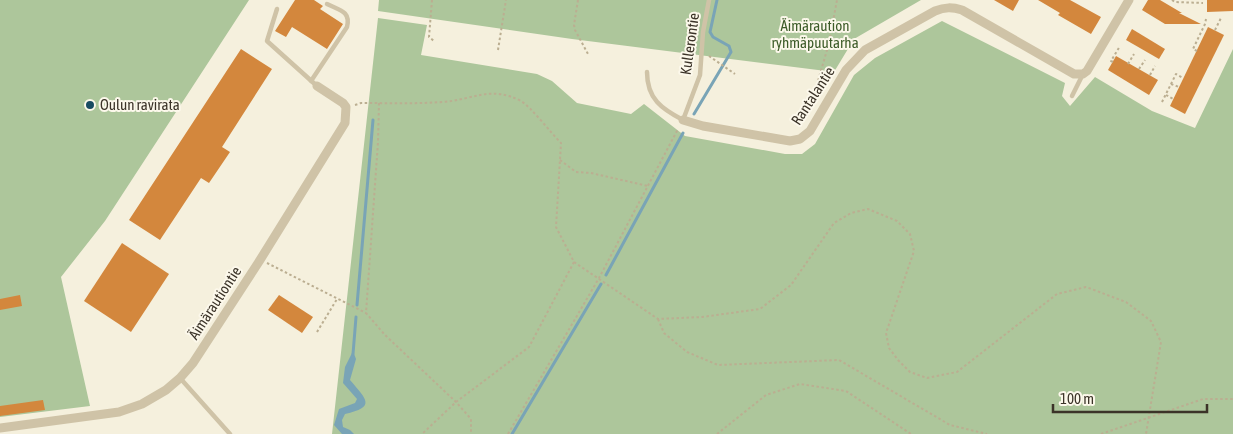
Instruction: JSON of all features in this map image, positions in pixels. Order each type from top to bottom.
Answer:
[{"type":"street","points":[[1083,74],[1087,71],[1129,0]]},
{"type":"street","name":"Rantalantie","points":[[683,120],[703,126],[790,141],[800,139],[810,131],[846,70],[857,57],[865,50],[935,10],[944,7],[954,7],[962,10],[1074,74],[1083,74]]},
{"type":"street","points":[[314,84],[343,103],[346,108]]},
{"type":"street","name":"Äimärautiontie","points":[[0,428],[119,412],[142,404],[166,390],[180,378],[192,363],[260,260],[345,122],[346,108]]},
{"type":"lane","name":"Kullerontie","points":[[683,120],[700,75],[704,23],[709,0]]},
{"type":"lane","points":[[277,9],[267,41],[314,84],[347,27],[349,19],[346,14],[327,4]]},
{"type":"lane","points":[[647,72],[654,99],[667,112],[683,120]]},
{"type":"lane","points":[[1072,96],[1083,74]]},
{"type":"lane","points":[[180,378],[230,434]]},
{"type":"path","points":[[432,0],[429,37],[434,41]]},
{"type":"path","points":[[498,50],[506,0]]},
{"type":"path","points":[[578,0],[574,25],[588,54]]},
{"type":"path","points":[[814,95],[829,43],[837,0]]},
{"type":"path","points":[[1172,0],[1175,2],[1203,3]]},
{"type":"path","points":[[1215,30],[1221,18]]},
{"type":"path","points":[[1197,51],[1193,49],[1206,19]]},
{"type":"path","points":[[1198,39],[1202,41]]},
{"type":"path","points":[[1113,62],[1111,61],[1120,46]]},
{"type":"path","points":[[702,52],[735,74]]},
{"type":"path","points":[[1128,64],[1134,54]]},
{"type":"path","points":[[1140,69],[1145,60]]},
{"type":"path","points":[[1150,75],[1155,66]]},
{"type":"path","points":[[1162,102],[1176,74],[1183,78]]},
{"type":"path","points":[[1172,84],[1179,87]]},
{"type":"path","points":[[346,108],[361,103],[408,104],[445,102],[490,93],[506,95],[523,102],[560,143],[556,227],[574,262],[658,319],[664,333],[687,352],[718,365],[839,360],[950,425],[987,434]]},
{"type":"path","points":[[1166,95],[1173,99]]},
{"type":"path","points":[[366,313],[379,103]]},
{"type":"path","points":[[508,434],[600,278],[683,120]]},
{"type":"path","points":[[560,160],[576,172],[591,173],[648,186]]},
{"type":"path","points":[[658,319],[702,317],[760,309],[791,285],[834,223],[850,213],[868,209],[897,221],[910,234],[914,251],[886,332],[889,348],[910,372],[927,378],[957,372],[1057,294],[1086,287],[1126,302],[1151,321],[1161,342],[1146,434]]},
{"type":"path","points":[[260,260],[366,313],[384,335],[456,402],[471,419],[471,434]]},
{"type":"path","points":[[422,434],[456,402],[529,347],[574,262]]},
{"type":"path","points":[[317,332],[337,299]]},
{"type":"path","points":[[717,434],[766,395],[800,384],[846,391],[911,434]]},
{"type":"path","points":[[1102,434],[1203,399],[1233,399]]},
{"type":"green space","name":"Oulun ravirata","points":[[0,0],[249,0],[105,221],[61,277],[90,406],[0,417]]},
{"type":"green space","name":"Äimäraution ryhmäpuutarha","points":[[379,0],[921,0],[854,39],[834,72],[572,39],[378,11]]},
{"type":"green space","points":[[378,18],[427,25],[421,55],[537,74],[552,81],[577,103],[631,114],[644,104],[685,136],[785,154],[802,154],[815,144],[854,75],[875,58],[942,21],[1065,83],[1062,96],[1070,106],[1095,77],[1152,111],[1195,128],[1233,49],[1233,434],[332,434]]},
{"type":"water","points":[[353,351],[356,359],[350,380],[366,402],[361,409],[345,414],[342,420],[343,427],[354,434],[342,434],[334,425],[339,409],[355,403],[357,399],[343,383],[345,367]]},
{"type":"building","points":[[295,0],[314,0],[323,6],[320,9],[343,24],[327,49],[292,27],[286,37],[275,31]]},
{"type":"building","points":[[994,0],[1019,0],[1013,11]]},
{"type":"building","points":[[1038,0],[1070,0],[1101,17],[1091,34],[1058,15],[1060,13]]},
{"type":"building","points":[[1148,0],[1160,0],[1182,13],[1179,13],[1201,24],[1165,24],[1142,10]]},
{"type":"building","points":[[1207,0],[1233,0],[1233,11],[1207,12]]},
{"type":"building","points":[[1208,27],[1224,35],[1185,114],[1170,106]]},
{"type":"building","points":[[1132,29],[1165,49],[1159,59],[1126,40]]},
{"type":"building","points":[[241,49],[272,69],[222,147],[230,152],[209,183],[201,178],[160,240],[129,220]]},
{"type":"building","points":[[1116,56],[1158,80],[1149,95],[1108,70]]},
{"type":"building","points":[[122,243],[169,274],[131,332],[84,301]]},
{"type":"building","points":[[20,295],[22,306],[0,310],[0,299]]},
{"type":"building","points":[[279,295],[313,317],[302,333],[268,310]]},
{"type":"building","points":[[43,400],[45,410],[0,416],[0,406]]},
{"type":"waterway","points":[[694,114],[731,52],[729,46],[713,37],[710,32],[717,0]]},
{"type":"waterway","points":[[357,305],[373,120]]},
{"type":"waterway","points":[[606,275],[683,133]]},
{"type":"waterway","points":[[512,434],[601,284]]},
{"type":"waterway","points":[[353,354],[356,317]]},
{"type":"place","name":"Oulun ravirata","points":[[90,105]]}]
